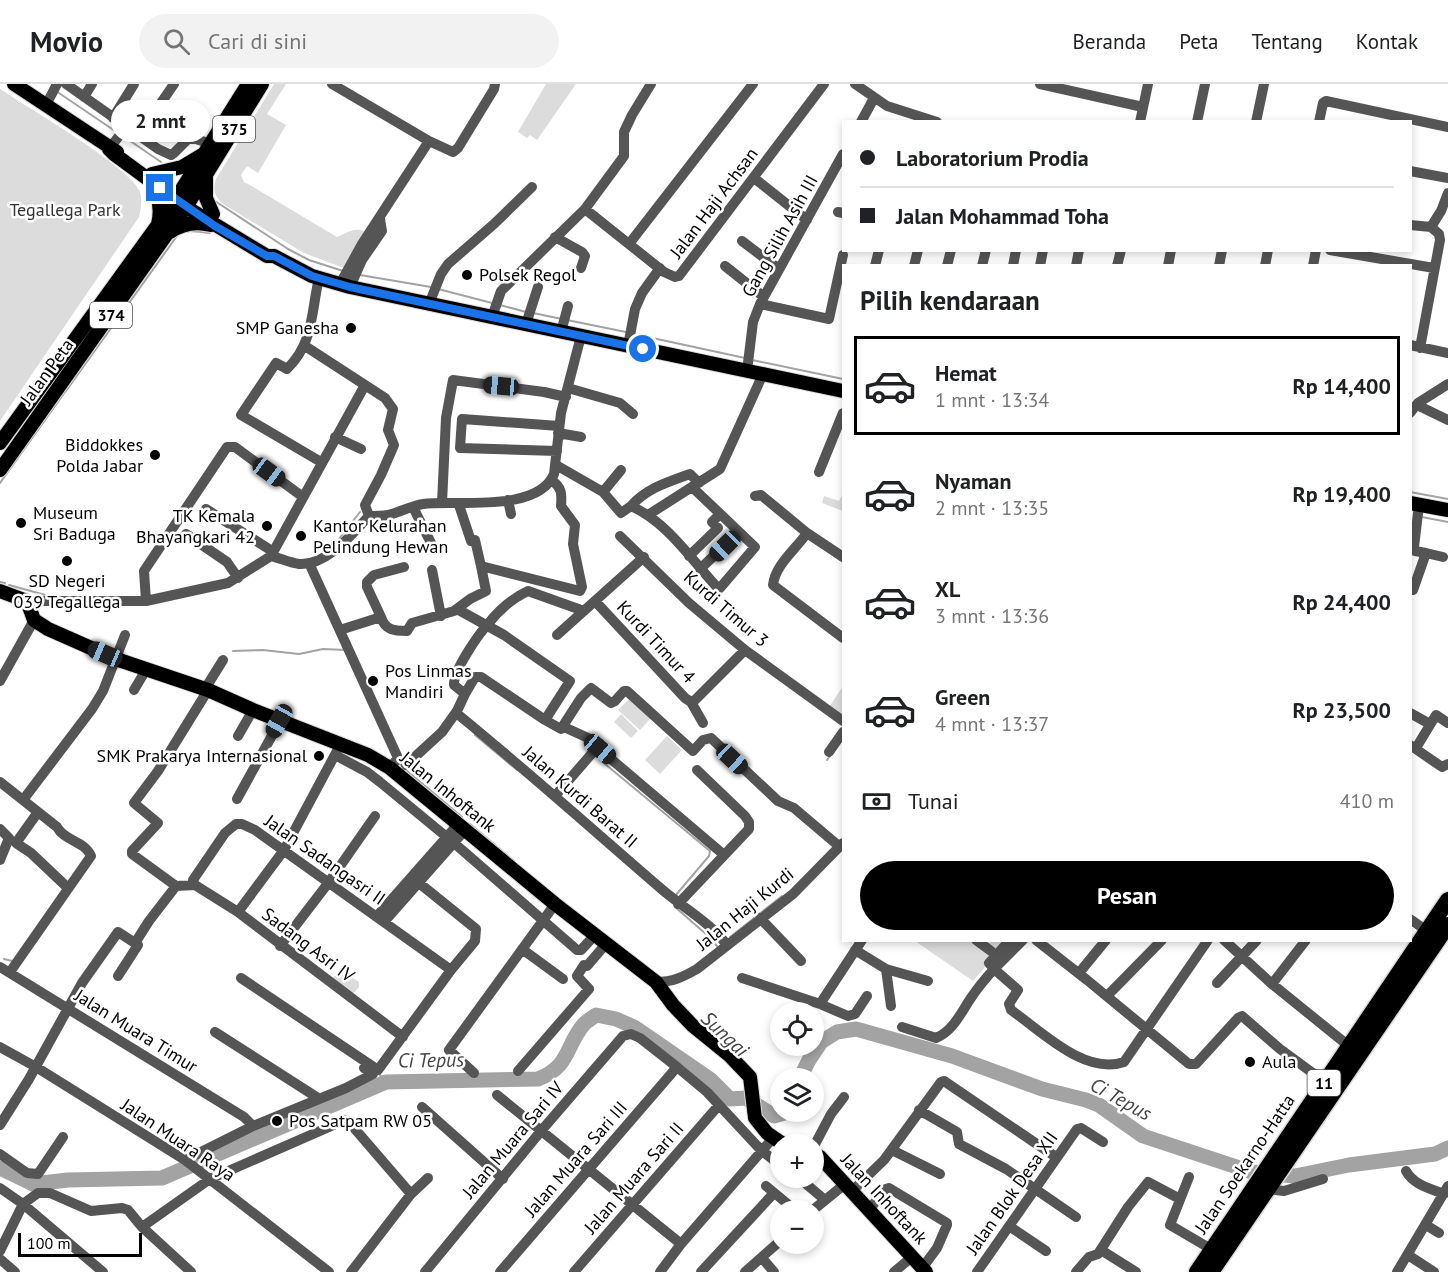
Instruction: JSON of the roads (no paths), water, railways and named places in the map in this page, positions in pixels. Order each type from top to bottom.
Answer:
[{"type":"highway","name":"Jalan Soekarno-Hatta","points":[[1211,1272],[1325,1082],[1350,1047],[1381,1013],[1427,931],[1448,900]]},
{"type":"highway","name":"Jalan Soekarno-Hatta","points":[[1278,1161],[1381,1013],[1448,925]]},
{"type":"highway","name":"Jalan Soekarno-Hatta","points":[[1197,1272],[1211,1249],[1266,1183]]},
{"type":"main road","points":[[14,84],[55,91],[114,154],[149,175],[267,256],[274,256],[319,278],[347,281],[429,304],[842,391]]},
{"type":"main road","name":"375","points":[[184,200],[209,148],[248,84]]},
{"type":"main road","name":"375","points":[[184,200],[207,175],[262,84]]},
{"type":"main road","points":[[149,175],[182,167],[209,148]]},
{"type":"main road","points":[[149,175],[159,202],[163,229],[214,220]]},
{"type":"main road","points":[[207,175],[205,194],[214,220]]},
{"type":"main road","name":"Jalan Peta","points":[[0,443],[184,200]]},
{"type":"main road","name":"Jalan Peta","points":[[0,470],[163,229]]},
{"type":"main road","points":[[32,398],[44,406]]},
{"type":"main road","points":[[1415,504],[1448,510]]},
{"type":"main road","points":[[0,591],[27,601],[34,620]]},
{"type":"main road","name":"Jalan Inhoftank","points":[[34,620],[48,629],[116,659],[207,689],[338,749],[368,755],[390,768],[605,945],[656,982],[692,1025],[743,1068],[750,1077],[755,1118],[770,1142]]},
{"type":"main road","name":"Jalan Inhoftank","points":[[824,1162],[845,1188],[924,1270]]},
{"type":"street","points":[[84,97],[92,84]]},
{"type":"street","points":[[113,118],[134,84]]},
{"type":"street","points":[[139,135],[174,84]]},
{"type":"street","points":[[332,84],[429,141],[453,152],[458,148],[495,84]]},
{"type":"street","points":[[492,317],[501,291],[585,209],[624,156],[624,132],[651,84]]},
{"type":"street","points":[[629,244],[753,84]]},
{"type":"street","name":"Jalan Haji Achsan","points":[[585,209],[660,268],[675,277],[679,276],[824,84]]},
{"type":"street","points":[[855,84],[899,116],[913,118]]},
{"type":"street","points":[[1040,84],[1087,89],[1143,107]]},
{"type":"street","points":[[1140,120],[1148,84]]},
{"type":"street","points":[[1197,120],[1205,84]]},
{"type":"street","points":[[1256,120],[1264,84]]},
{"type":"street","points":[[55,91],[84,97],[113,118],[123,131],[139,135],[158,149],[171,154],[188,139],[195,139],[209,148]]},
{"type":"street","points":[[862,120],[874,98]]},
{"type":"street","points":[[1320,120],[1324,102],[1448,127]]},
{"type":"street","points":[[109,148],[123,131]]},
{"type":"street","points":[[347,281],[377,223],[429,141]]},
{"type":"street","name":"Gang Silih Asih III","points":[[747,371],[753,322],[762,300],[842,156]]},
{"type":"street","points":[[1412,171],[1448,178]]},
{"type":"street","points":[[754,178],[807,220]]},
{"type":"street","points":[[429,304],[441,274],[448,264],[532,187]]},
{"type":"street","points":[[1448,193],[1442,211],[1440,240],[1434,268],[1415,346],[1448,353]]},
{"type":"street","points":[[1412,226],[1439,233]]},
{"type":"street","points":[[555,237],[582,252],[585,256],[581,268]]},
{"type":"street","points":[[742,241],[779,269]]},
{"type":"street","points":[[1339,252],[1361,257],[1398,259],[1434,268]]},
{"type":"street","points":[[725,266],[762,300],[828,320],[843,255]]},
{"type":"street","points":[[628,346],[635,309],[642,293],[660,268]]},
{"type":"street","points":[[319,278],[309,337],[299,358],[287,369],[276,363],[241,415],[321,462]]},
{"type":"street","points":[[526,324],[538,287]]},
{"type":"street","points":[[561,332],[568,306]]},
{"type":"street","points":[[206,509],[272,554],[292,563],[309,563],[333,552],[369,516],[389,515],[413,507],[442,503],[508,500],[525,496],[551,480],[556,465],[559,429],[582,336]]},
{"type":"street","points":[[305,346],[385,398],[393,409],[388,430],[394,445],[384,470],[365,505],[369,516]]},
{"type":"street","points":[[648,515],[720,469],[763,374]]},
{"type":"street","points":[[442,503],[446,418],[453,380],[543,392],[567,392],[620,403],[633,414]]},
{"type":"street","points":[[1413,409],[1448,384]]},
{"type":"street","points":[[27,601],[146,600],[218,586],[238,578],[272,554],[365,385]]},
{"type":"street","points":[[1413,409],[1448,420]]},
{"type":"street","points":[[819,472],[842,415]]},
{"type":"street","points":[[557,451],[460,448],[462,419],[559,429],[581,437]]},
{"type":"street","points":[[335,437],[361,449]]},
{"type":"street","points":[[146,600],[144,571],[227,447],[235,447],[303,497]]},
{"type":"street","points":[[556,465],[603,492],[621,513],[654,487],[690,474],[720,514],[755,549],[718,588],[670,533],[648,515],[631,506]]},
{"type":"street","points":[[603,492],[621,470]]},
{"type":"street","points":[[481,566],[515,573],[570,590],[582,590],[573,544],[575,525],[561,506],[562,492],[558,484],[551,480]]},
{"type":"street","points":[[755,496],[761,495],[807,533],[842,556]]},
{"type":"street","points":[[508,500],[511,514]]},
{"type":"street","points":[[404,567],[374,575],[367,582],[367,587],[386,627],[391,630],[406,632],[412,623],[441,616],[486,591],[475,540],[471,541],[459,504]]},
{"type":"street","points":[[1415,504],[1415,551],[1443,557]]},
{"type":"street","points":[[413,507],[430,543]]},
{"type":"street","points":[[689,556],[718,528],[712,522],[720,514]]},
{"type":"street","points":[[700,569],[738,533]]},
{"type":"street","points":[[807,533],[785,560],[774,578],[773,585],[842,637]]},
{"type":"street","points":[[186,534],[227,562],[238,578]]},
{"type":"street","name":"Kurdi Timur 3","points":[[620,536],[689,603],[745,650],[842,719]]},
{"type":"street","points":[[1413,590],[1426,553]]},
{"type":"street","points":[[556,635],[644,557]]},
{"type":"street","points":[[309,563],[399,758],[390,768]]},
{"type":"street","points":[[432,570],[441,616]]},
{"type":"street","points":[[465,694],[454,684],[454,678],[487,625],[508,605],[528,591],[584,611]]},
{"type":"street","name":"Kurdi Timur 4","points":[[595,601],[691,702],[745,650]]},
{"type":"street","points":[[457,609],[487,625],[570,681],[545,720]]},
{"type":"street","points":[[340,630],[381,617]]},
{"type":"street","points":[[0,681],[34,620]]},
{"type":"street","points":[[23,800],[92,709],[103,691],[125,635]]},
{"type":"street","points":[[193,884],[176,886],[132,855],[132,851],[158,823],[134,803],[158,771],[223,660]]},
{"type":"street","points":[[134,690],[147,668]]},
{"type":"street","points":[[406,765],[442,732],[457,711],[475,677],[481,677],[558,728],[564,727],[599,743]]},
{"type":"street","points":[[565,688],[581,698]]},
{"type":"street","points":[[564,727],[581,698],[592,688],[612,703],[624,691],[627,691],[693,751],[703,740],[711,738],[778,801],[794,808],[839,845]]},
{"type":"street","points":[[691,702],[703,723]]},
{"type":"street","points":[[238,736],[253,711]]},
{"type":"street","points":[[1412,715],[1430,724]]},
{"type":"street","points":[[1448,723],[1436,715],[1413,747],[1442,767],[1448,764]]},
{"type":"street","name":"Jalan Kurdi Barat II","points":[[460,716],[678,904],[714,929],[727,945]]},
{"type":"street","points":[[237,799],[279,721]]},
{"type":"street","points":[[829,752],[842,733]]},
{"type":"street","points":[[238,912],[284,850],[338,749],[450,840],[577,950],[581,950],[594,936]]},
{"type":"street","points":[[555,796],[594,751],[600,749],[723,854]]},
{"type":"street","points":[[678,904],[749,829],[749,822],[697,770]]},
{"type":"street","points":[[0,782],[57,827],[62,834],[87,849],[90,856],[5,970]]},
{"type":"street","points":[[38,812],[16,843],[31,853],[68,888]]},
{"type":"street","points":[[280,946],[329,882],[375,816]]},
{"type":"street","name":"Jalan Sadangasri II","points":[[193,884],[225,833],[236,824],[242,824],[284,850],[451,970]]},
{"type":"street","points":[[380,919],[462,826]]},
{"type":"street","points":[[0,829],[9,837],[0,860]]},
{"type":"street","points":[[380,919],[418,883],[450,840]]},
{"type":"street","name":"Jalan Haji Kurdi","points":[[656,982],[680,979],[697,969],[797,891],[839,845]]},
{"type":"street","points":[[188,1162],[253,1126],[346,1088],[376,1069],[403,1037],[475,941],[477,929],[418,883]]},
{"type":"street","name":"Sadang Asri IV","points":[[193,884],[238,912],[403,1037]]},
{"type":"street","points":[[135,943],[148,921],[176,886]]},
{"type":"street","points":[[474,1073],[449,1050],[555,904]]},
{"type":"street","points":[[760,918],[801,961]]},
{"type":"street","points":[[1412,920],[1427,931]]},
{"type":"street","points":[[0,1125],[36,1067],[82,983],[118,932],[138,945],[118,976]]},
{"type":"street","points":[[820,1002],[861,942]]},
{"type":"street","points":[[979,942],[991,951]]},
{"type":"street","points":[[1008,942],[989,963],[1018,990],[1009,1004],[1011,1010],[1050,1041],[1074,1054],[1103,1064],[1121,1063],[1126,1059],[1207,942]]},
{"type":"street","points":[[902,1027],[936,1038],[942,1036],[954,1024],[972,995],[1021,942]]},
{"type":"street","points":[[1039,942],[1192,1065],[1196,1064],[1242,1016],[1280,1049],[1325,1082]]},
{"type":"street","points":[[1079,973],[1100,942]]},
{"type":"street","points":[[1107,996],[1159,942]]},
{"type":"street","points":[[1226,942],[1272,984],[1350,1047]]},
{"type":"street","points":[[1216,983],[1255,942]]},
{"type":"street","points":[[1272,984],[1304,942]]},
{"type":"street","points":[[518,1071],[589,989],[577,976],[584,965],[587,966],[605,945]]},
{"type":"street","points":[[522,950],[563,979]]},
{"type":"street","points":[[855,950],[886,969],[928,981]]},
{"type":"street","points":[[886,969],[891,1006]]},
{"type":"street","name":"Jalan Muara Timur","points":[[5,970],[244,1117],[253,1126]]},
{"type":"street","points":[[241,978],[376,1069]]},
{"type":"street","points":[[742,978],[813,1002]]},
{"type":"street","points":[[824,1006],[851,1016],[855,1014],[867,996]]},
{"type":"street","points":[[291,1020],[376,1069]]},
{"type":"street","points":[[215,1032],[318,1098]]},
{"type":"street","name":"Jalan Muara Sari IV","points":[[424,1272],[623,1036],[631,1034],[640,1038],[677,1067]]},
{"type":"street","name":"Jalan Muara Raya","points":[[0,1047],[188,1162],[329,1272]]},
{"type":"street","points":[[677,1067],[707,1092],[718,1105],[770,1143]]},
{"type":"street","name":"Jalan Muara Sari III","points":[[500,1272],[677,1067]]},
{"type":"street","points":[[811,1188],[825,1200],[845,1188],[892,1150],[938,1083],[944,1081],[1056,1157]]},
{"type":"street","points":[[496,1095],[633,1203],[681,1244]]},
{"type":"street","points":[[820,1134],[831,1114],[844,1097]]},
{"type":"street","name":"Jalan Muara Sari II","points":[[574,1272],[718,1105]]},
{"type":"street","points":[[422,1107],[503,1179]]},
{"type":"street","points":[[919,1110],[957,1132],[957,1142],[961,1146],[990,1159],[1076,1217]]},
{"type":"street","points":[[144,1226],[206,1176],[345,1120],[411,1194]]},
{"type":"street","name":"Jalan Blok Desa XII","points":[[977,1272],[1078,1128],[1103,1143]]},
{"type":"street","points":[[0,1154],[27,1173],[38,1174],[63,1137]]},
{"type":"street","points":[[660,1272],[681,1244],[770,1145]]},
{"type":"street","points":[[892,1150],[940,1174]]},
{"type":"street","points":[[1397,1272],[1443,1194],[1420,1185],[1412,1180],[1406,1171]]},
{"type":"street","points":[[1189,1177],[1170,1223],[1171,1227],[1211,1249]]},
{"type":"street","points":[[351,1272],[411,1194],[428,1178]]},
{"type":"street","points":[[1266,1183],[1284,1191],[1323,1179]]},
{"type":"street","points":[[1076,1272],[1089,1257],[1098,1254],[1128,1207],[1148,1182],[1180,1199]]},
{"type":"street","points":[[0,1188],[23,1204],[103,1272]]},
{"type":"street","points":[[701,1272],[770,1189],[783,1200]]},
{"type":"street","points":[[868,1211],[886,1189],[890,1189],[947,1223],[937,1248],[924,1270]]},
{"type":"street","points":[[0,1251],[23,1204],[38,1193],[50,1193],[91,1211],[123,1208],[128,1210],[191,1272]]},
{"type":"street","points":[[1426,1225],[1439,1233]]},
{"type":"street","points":[[1009,1226],[1047,1251]]},
{"type":"street","points":[[746,1272],[770,1250]]},
{"type":"street","points":[[1101,1250],[1136,1272]]},
{"type":"street","points":[[1408,1255],[1434,1272]]},
{"type":"street","points":[[894,1272],[913,1256]]},
{"type":"street","points":[[762,1258],[774,1272]]},
{"type":"street","points":[[0,1259],[15,1272]]},
{"type":"waterway","points":[[56,91],[118,133]]},
{"type":"waterway","points":[[123,136],[161,162]]},
{"type":"waterway","points":[[215,201],[288,249],[309,260],[343,271]]},
{"type":"waterway","points":[[66,391],[177,236],[188,231],[210,233]]},
{"type":"waterway","points":[[360,275],[431,287]]},
{"type":"waterway","points":[[438,289],[492,303]]},
{"type":"waterway","points":[[500,305],[526,312]]},
{"type":"waterway","points":[[533,313],[562,319]]},
{"type":"waterway","points":[[567,320],[626,332]]},
{"type":"waterway","points":[[634,334],[745,358]]},
{"type":"waterway","points":[[752,360],[842,379]]},
{"type":"waterway","points":[[0,483],[65,392]]},
{"type":"waterway","points":[[1412,492],[1448,499]]},
{"type":"waterway","points":[[335,544],[360,512]]},
{"type":"waterway","points":[[1422,517],[1448,522]]},
{"type":"waterway","points":[[0,582],[5,583]]},
{"type":"waterway","points":[[9,585],[49,596]]},
{"type":"waterway","points":[[233,651],[263,650],[299,654],[323,649],[346,650]]},
{"type":"waterway","points":[[475,735],[517,770]]},
{"type":"waterway","points":[[827,760],[831,755]]},
{"type":"waterway","points":[[599,759],[710,851],[709,856],[675,896]]},
{"type":"waterway","name":"Sungai","points":[[398,763],[462,817]]},
{"type":"waterway","name":"Sungai","points":[[470,824],[514,861]]},
{"type":"waterway","points":[[730,937],[782,896]]},
{"type":"waterway","points":[[675,907],[717,946]]},
{"type":"waterway","points":[[4,959],[12,961]]},
{"type":"waterway","name":"Ci Tepus","points":[[0,1168],[33,1184],[68,1180],[162,1178],[386,1082],[538,1079],[549,1074],[562,1062],[578,1032],[596,1015],[616,1019],[634,1027],[711,1080],[730,1099],[746,1098],[770,1113]]},
{"type":"waterway","name":"Ci Tepus","points":[[805,1068],[821,1042],[837,1032],[856,1029],[952,1056],[1042,1089],[1086,1100],[1099,1105],[1143,1136],[1252,1172],[1295,1176],[1349,1165],[1435,1154],[1448,1148]]},
{"type":"waterway","points":[[379,1074],[386,1082]]},
{"type":"place","name":"Polsek Regol","points":[[467,275]]},
{"type":"place","name":"SMP Ganesha","points":[[351,328]]},
{"type":"place","name":"Biddokkes Polda Jabar","points":[[155,455]]},
{"type":"place","name":"Museum Sri Baduga","points":[[21,523]]},
{"type":"place","name":"TK Kemala Bhayangkari 42","points":[[267,526]]},
{"type":"place","name":"Kantor Kelurahan Pelindung Hewan","points":[[301,536]]},
{"type":"place","name":"SD Negeri 039 Tegallega","points":[[67,561]]},
{"type":"place","name":"Pos Linmas Mandiri","points":[[373,681]]},
{"type":"place","name":"SMK Prakarya Internasional","points":[[319,756]]},
{"type":"place","name":"Aula","points":[[1250,1062]]},
{"type":"place","name":"Pos Satpam RW 05","points":[[277,1121]]},
{"type":"park label","name":"Tegallega Park","points":[[65,210]]}]
